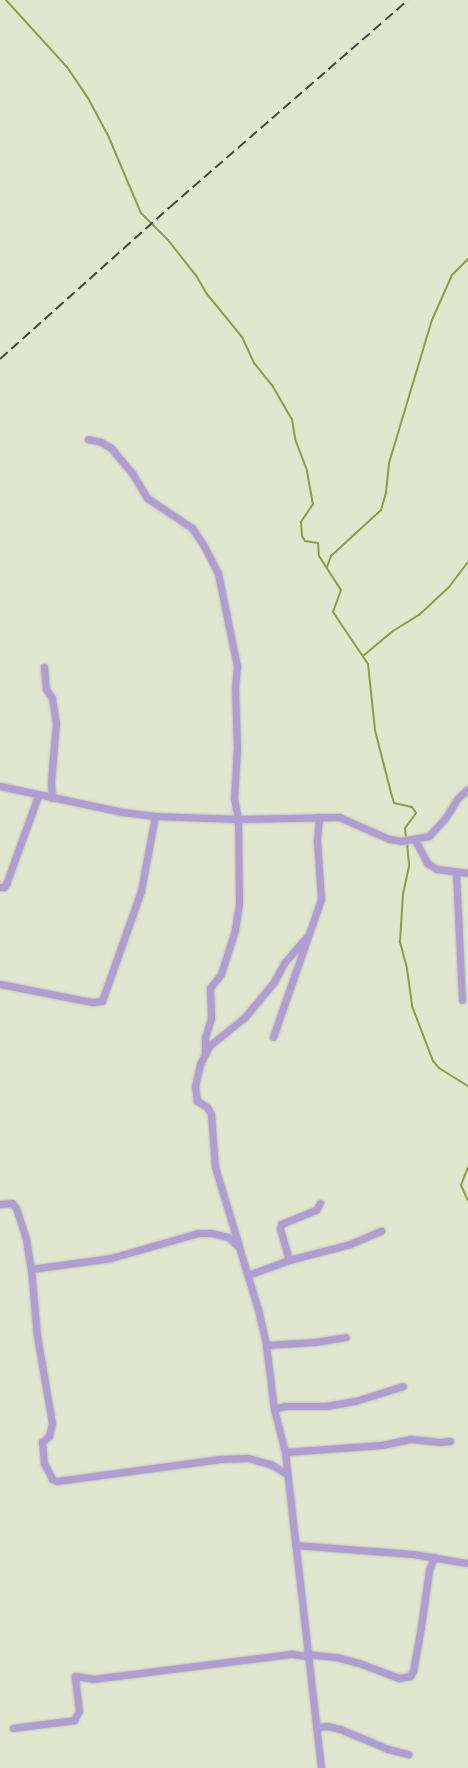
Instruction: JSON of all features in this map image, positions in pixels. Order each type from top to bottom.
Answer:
[{"type":"street","points":[[88,439],[101,442],[111,448],[132,472],[153,504],[192,528],[204,546],[218,574],[237,666],[235,688],[237,748],[234,798],[238,819],[239,904],[235,930],[221,974],[210,988],[211,1018],[205,1038],[205,1054]]},
{"type":"street","points":[[44,667],[46,689],[52,698],[56,723],[52,798]]},
{"type":"street","points":[[0,786],[38,796],[155,816],[238,819],[339,816],[389,839],[408,840],[429,836],[446,817],[458,798],[468,789]]},
{"type":"street","points":[[0,886],[4,887],[6,884],[38,796]]},
{"type":"street","points":[[0,984],[92,1002],[102,1001],[141,891],[155,816]]},
{"type":"street","points":[[273,1037],[320,899],[317,840],[319,817]]},
{"type":"street","points":[[408,840],[427,863],[437,869],[468,873]]},
{"type":"street","points":[[456,872],[462,1000]]},
{"type":"street","points":[[307,937],[284,962],[274,982],[245,1017],[209,1046],[195,1086],[197,1101],[207,1106],[211,1114],[215,1168],[248,1275],[266,1345],[274,1409],[285,1452],[306,1655],[321,1768]]},
{"type":"street","points":[[459,939],[468,938]]},
{"type":"street","points":[[0,1204],[12,1203],[16,1208],[26,1239],[32,1269],[37,1336],[52,1423],[49,1436],[42,1442],[44,1463],[52,1479],[57,1481],[219,1459],[248,1458],[272,1465],[287,1474]]},
{"type":"street","points":[[289,1260],[280,1228],[281,1224],[316,1210],[320,1203]]},
{"type":"street","points":[[248,1275],[289,1260],[350,1244],[381,1231]]},
{"type":"street","points":[[32,1269],[111,1258],[198,1233],[211,1233],[228,1237],[239,1247]]},
{"type":"street","points":[[266,1345],[315,1342],[346,1336]]},
{"type":"street","points":[[274,1409],[285,1406],[326,1406],[355,1401],[403,1386]]},
{"type":"street","points":[[285,1452],[382,1445],[411,1439],[440,1442],[450,1441]]},
{"type":"street","points":[[295,1545],[413,1554],[467,1563]]},
{"type":"street","points":[[13,1728],[74,1720],[79,1711],[75,1676],[93,1679],[292,1654],[336,1657],[359,1663],[399,1678],[410,1676],[413,1671],[421,1627],[428,1570],[434,1558]]},
{"type":"street","points":[[316,1727],[327,1726],[340,1729],[388,1749],[408,1754]]},
{"type":"waterway","points":[[6,0],[67,67],[88,98],[107,133],[141,213],[168,240],[197,277],[207,294],[242,337],[254,363],[272,385],[292,419],[295,439],[307,471],[313,504],[301,522],[302,536],[305,541],[318,543],[319,556],[341,590],[333,612],[368,664],[375,730],[394,803],[412,807],[416,813],[405,828],[406,838]]},
{"type":"waterway","points":[[327,567],[331,556],[381,510],[386,492],[389,463],[432,320],[452,275],[468,259]]},
{"type":"waterway","points":[[363,656],[393,631],[419,615],[449,587],[468,562]]},
{"type":"waterway","points":[[407,842],[409,866],[403,894],[400,942],[407,969],[412,1006],[433,1061],[439,1068],[468,1086]]},
{"type":"waterway","points":[[468,1167],[461,1185],[468,1201]]},
{"type":"railway","points":[[0,359],[170,207],[408,0]]}]
